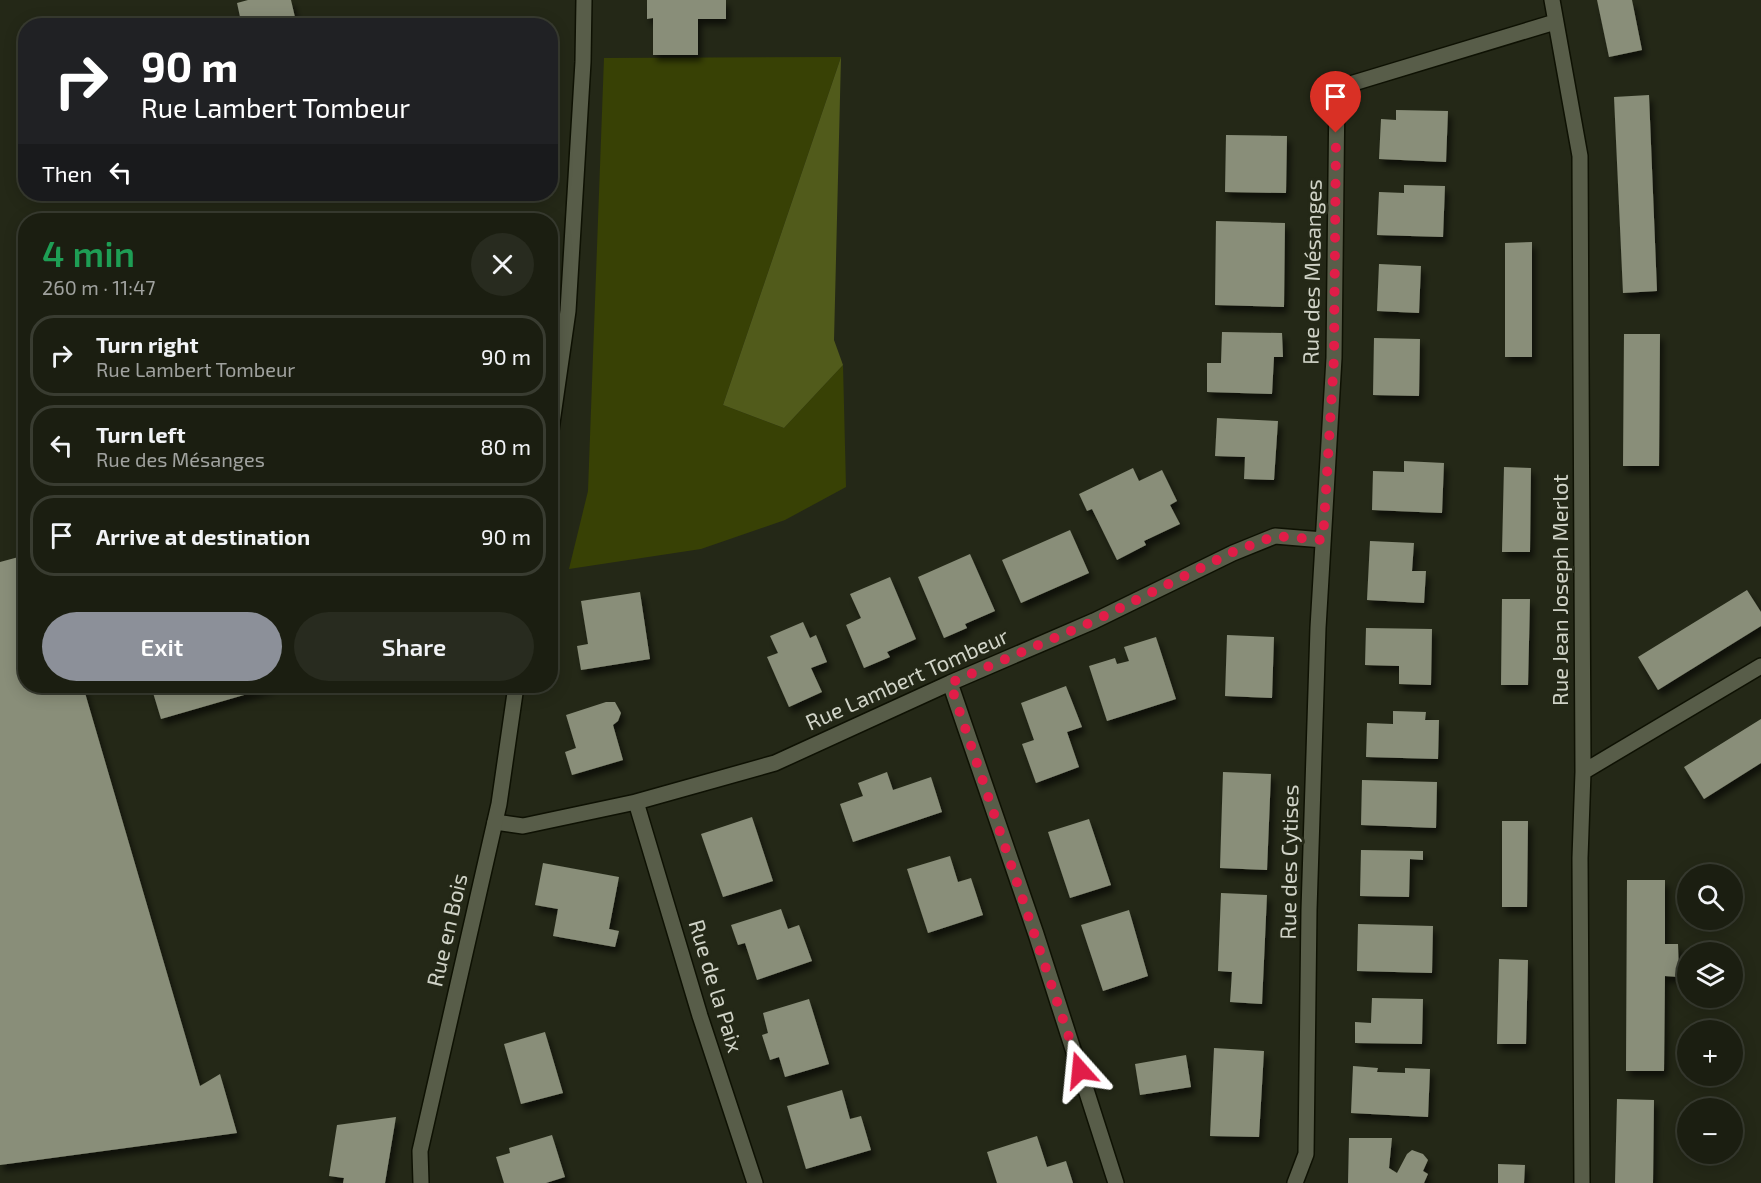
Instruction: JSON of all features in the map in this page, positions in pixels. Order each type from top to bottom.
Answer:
[{"type":"street","points":[[558,381],[568,311],[583,62],[584,0]]},
{"type":"street","name":"Rue Jean Joseph Merlot","points":[[1552,0],[1580,156],[1583,772],[1580,858],[1582,1183]]},
{"type":"street","name":"Rue des Mésanges","points":[[1323,540],[1334,358],[1337,88],[1556,22]]},
{"type":"street","name":"Rue Lambert Tombeur","points":[[495,822],[524,826],[636,802],[775,763],[950,683],[1094,621],[1233,552],[1275,536],[1323,540]]},
{"type":"street","name":"Rue des Cytises","points":[[1295,1183],[1306,1154],[1310,898],[1323,540]]},
{"type":"street","points":[[1583,772],[1761,666]]},
{"type":"street","points":[[950,683],[1032,923],[1116,1183]]},
{"type":"street","name":"Rue en Bois","points":[[421,1183],[420,1151],[495,822],[515,693]]},
{"type":"street","name":"Rue de la Paix","points":[[636,802],[700,1016],[755,1183]]},
{"type":"green space","points":[[841,57],[723,405],[784,428],[843,365],[846,487],[785,520],[701,549],[569,569],[588,491],[604,58]]},
{"type":"green space","points":[[841,57],[834,340],[843,365],[784,428],[723,405]]},
{"type":"building","points":[[248,0],[291,0],[295,18],[240,18],[237,3]]},
{"type":"building","points":[[647,0],[726,0],[726,19],[698,19],[698,55],[653,55],[653,18],[647,19]]},
{"type":"building","points":[[1597,0],[1632,0],[1642,50],[1609,57]]},
{"type":"building","points":[[1649,95],[1657,291],[1623,293],[1614,97]]},
{"type":"building","points":[[1396,110],[1448,111],[1446,162],[1379,159],[1381,119],[1396,120]]},
{"type":"building","points":[[1226,135],[1287,136],[1286,193],[1225,192]]},
{"type":"building","points":[[1404,185],[1445,186],[1443,237],[1377,235],[1379,192],[1404,193]]},
{"type":"building","points":[[1216,221],[1285,223],[1284,307],[1215,305]]},
{"type":"building","points":[[1532,242],[1532,357],[1505,357],[1505,243]]},
{"type":"building","points":[[1379,264],[1421,266],[1419,313],[1377,311]]},
{"type":"building","points":[[1222,332],[1282,333],[1283,357],[1274,357],[1272,394],[1207,392],[1207,363],[1221,363]]},
{"type":"building","points":[[1624,334],[1660,334],[1659,466],[1623,466]]},
{"type":"building","points":[[1374,338],[1420,339],[1419,396],[1373,395]]},
{"type":"building","points":[[1217,418],[1278,421],[1274,480],[1244,479],[1245,457],[1215,456]]},
{"type":"building","points":[[1404,461],[1444,463],[1442,513],[1372,510],[1373,471],[1404,472]]},
{"type":"building","points":[[1504,467],[1531,468],[1530,552],[1502,552]]},
{"type":"building","points":[[1133,468],[1139,481],[1162,470],[1177,501],[1170,505],[1180,524],[1144,541],[1146,545],[1117,560],[1092,509],[1087,511],[1079,494]]},
{"type":"building","points":[[1070,530],[1089,573],[1021,603],[1002,560]]},
{"type":"building","points":[[1370,541],[1414,543],[1412,571],[1426,571],[1424,603],[1367,600]]},
{"type":"building","points":[[970,554],[995,611],[965,624],[967,628],[944,638],[918,577]]},
{"type":"building","points":[[18,557],[18,693],[85,693],[200,1086],[220,1074],[237,1133],[0,1165],[0,562]]},
{"type":"building","points":[[890,577],[916,639],[887,652],[890,657],[864,668],[846,625],[861,618],[850,594]]},
{"type":"building","points":[[1747,590],[1761,612],[1761,626],[1658,690],[1638,657]]},
{"type":"building","points":[[640,592],[650,659],[581,670],[577,646],[588,644],[581,601]]},
{"type":"building","points":[[1502,599],[1530,599],[1528,685],[1501,685]]},
{"type":"building","points":[[803,622],[810,638],[816,635],[827,662],[811,668],[822,692],[789,707],[767,657],[778,653],[770,636]]},
{"type":"building","points":[[1366,628],[1432,629],[1431,685],[1399,684],[1399,666],[1365,665]]},
{"type":"building","points":[[1227,635],[1274,637],[1272,698],[1225,696]]},
{"type":"building","points":[[1156,637],[1176,699],[1107,721],[1089,666],[1115,658],[1117,664],[1129,661],[1124,647]]},
{"type":"building","points":[[1066,686],[1082,727],[1067,732],[1079,767],[1036,783],[1022,744],[1034,740],[1021,703]]},
{"type":"building","points":[[153,693],[251,693],[161,719]]},
{"type":"building","points":[[606,702],[615,702],[621,713],[618,721],[613,725],[623,760],[572,775],[565,752],[576,748],[566,715]]},
{"type":"building","points":[[1393,711],[1426,712],[1425,720],[1439,720],[1438,759],[1366,757],[1367,723],[1393,724]]},
{"type":"building","points":[[1761,719],[1761,763],[1704,799],[1684,767]]},
{"type":"building","points":[[887,772],[893,790],[931,777],[942,812],[853,842],[840,804],[863,796],[858,783]]},
{"type":"building","points":[[1223,772],[1271,774],[1267,870],[1220,868]]},
{"type":"building","points":[[1362,780],[1437,782],[1436,828],[1361,825]]},
{"type":"building","points":[[752,817],[773,881],[723,897],[701,834]]},
{"type":"building","points":[[1089,819],[1111,885],[1070,898],[1048,832]]},
{"type":"building","points":[[1502,821],[1528,821],[1527,907],[1502,907]]},
{"type":"building","points":[[1361,850],[1423,851],[1423,860],[1410,859],[1409,897],[1360,896]]},
{"type":"building","points":[[950,856],[958,882],[971,878],[983,915],[928,933],[907,869]]},
{"type":"building","points":[[543,863],[619,877],[609,929],[619,931],[615,947],[553,936],[558,909],[535,905]]},
{"type":"building","points":[[1627,880],[1665,880],[1665,944],[1677,944],[1677,977],[1665,976],[1664,1071],[1626,1071]]},
{"type":"building","points":[[1221,893],[1267,895],[1262,1004],[1230,1002],[1232,972],[1218,971]]},
{"type":"building","points":[[781,909],[788,929],[799,925],[812,961],[757,980],[745,943],[738,945],[731,925]]},
{"type":"building","points":[[1129,910],[1148,976],[1103,991],[1081,925]]},
{"type":"building","points":[[1358,924],[1433,926],[1432,973],[1357,971]]},
{"type":"building","points":[[1499,959],[1528,960],[1526,1044],[1497,1044]]},
{"type":"building","points":[[1372,998],[1423,999],[1422,1044],[1355,1043],[1355,1022],[1371,1023]]},
{"type":"building","points":[[809,999],[829,1064],[785,1077],[779,1057],[770,1060],[762,1035],[768,1033],[763,1013]]},
{"type":"building","points":[[545,1032],[563,1093],[521,1104],[504,1044]]},
{"type":"building","points":[[1214,1048],[1264,1051],[1259,1137],[1210,1136]]},
{"type":"building","points":[[1186,1055],[1191,1087],[1140,1095],[1135,1064]]},
{"type":"building","points":[[1353,1066],[1378,1068],[1377,1072],[1405,1073],[1405,1068],[1430,1069],[1428,1117],[1351,1113]]},
{"type":"building","points":[[842,1090],[850,1119],[861,1116],[871,1150],[806,1169],[787,1106]]},
{"type":"building","points":[[1617,1099],[1654,1100],[1653,1183],[1615,1183]]},
{"type":"building","points":[[396,1117],[385,1183],[343,1183],[344,1178],[329,1176],[337,1125]]},
{"type":"building","points":[[552,1135],[565,1177],[546,1183],[504,1183],[496,1157],[510,1153],[509,1148]]},
{"type":"building","points":[[1037,1136],[1047,1167],[1066,1161],[1073,1183],[997,1183],[987,1152]]},
{"type":"building","points":[[1349,1138],[1392,1138],[1389,1168],[1397,1173],[1407,1154],[1412,1150],[1423,1154],[1428,1160],[1423,1171],[1428,1174],[1424,1183],[1348,1183]]},
{"type":"building","points":[[1498,1164],[1525,1165],[1524,1183],[1498,1183]]},
{"type":"route","points":[[1080,1070],[950,683],[1094,621],[1233,552],[1275,536],[1323,540],[1334,358],[1336,133]]}]
